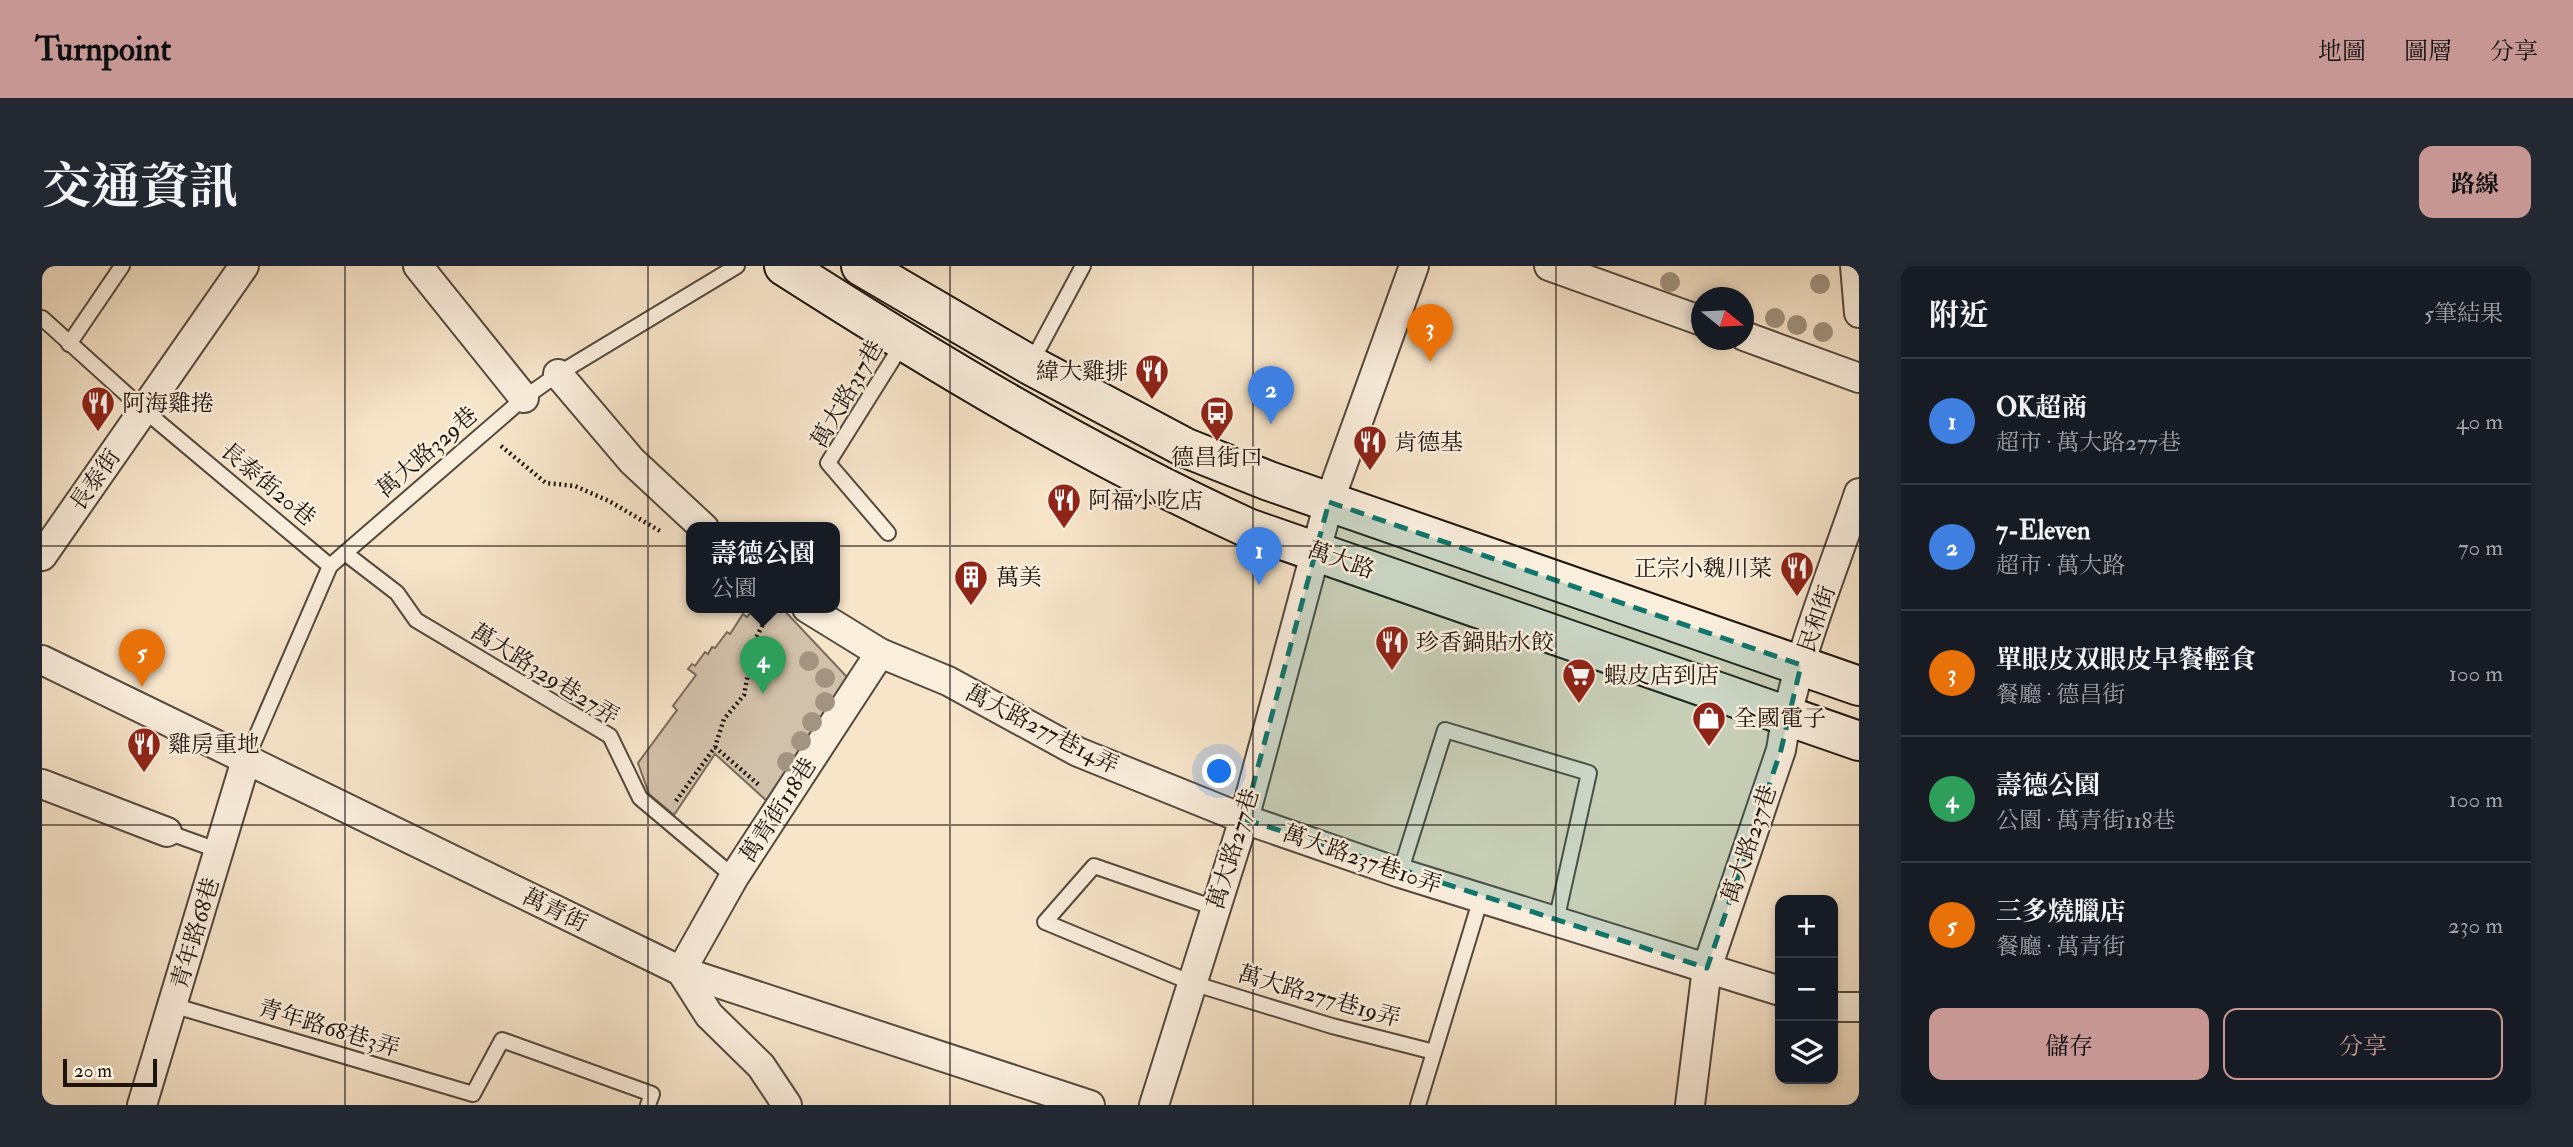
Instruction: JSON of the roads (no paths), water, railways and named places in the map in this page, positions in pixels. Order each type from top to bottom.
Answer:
[{"type":"main road","name":"萬大路","points":[[784,266],[904,342],[1152,484],[1248,528],[1786,718],[1859,741]]},
{"type":"main road","points":[[861,266],[1030,365],[1186,448],[1329,502],[1859,686]]},
{"type":"street","name":"長泰街","points":[[42,556],[244,266]]},
{"type":"street","points":[[418,266],[524,398]]},
{"type":"street","name":"萬大路277巷","points":[[1154,1105],[1244,819],[1329,502],[1414,266]]},
{"type":"street","points":[[1549,266],[1691,317]]},
{"type":"street","points":[[1855,266],[1859,313]]},
{"type":"street","points":[[1754,340],[1859,378]]},
{"type":"street","points":[[558,374],[632,461],[698,522]]},
{"type":"street","name":"民和街","points":[[1786,718],[1859,493]]},
{"type":"street","name":"萬大路277巷14弄","points":[[815,613],[880,653],[948,681],[1078,752],[1244,819]]},
{"type":"street","name":"萬青街118巷","points":[[681,971],[734,877],[880,653]]},
{"type":"street","name":"萬青街","points":[[42,660],[681,971],[1090,1105]]},
{"type":"street","name":"萬大路237巷","points":[[1690,1105],[1707,968],[1781,750],[1786,718]]},
{"type":"street","name":"青年路68巷","points":[[142,1105],[246,760]]},
{"type":"street","points":[[42,784],[167,832]]},
{"type":"street","name":"萬大路237巷10弄","points":[[1244,819],[1400,873],[1775,989]]},
{"type":"street","points":[[681,971],[709,1015],[761,1066],[787,1105]]},
{"type":"street","points":[[1838,1007],[1859,1007]]},
{"type":"lane","points":[[69,344],[122,266]]},
{"type":"lane","name":"萬大路329巷","points":[[246,760],[330,566],[524,398],[558,374],[737,266]]},
{"type":"lane","points":[[1030,365],[1083,266]]},
{"type":"lane","name":"長泰街20巷","points":[[42,318],[144,410],[330,566]]},
{"type":"lane","name":"萬大路317巷","points":[[888,533],[828,463],[904,342]]},
{"type":"lane","name":"萬大路329巷27弄","points":[[345,553],[397,593],[416,620],[610,736],[640,798],[734,877]]},
{"type":"lane","points":[[1400,873],[1445,730],[1589,773],[1556,921]]},
{"type":"lane","points":[[167,832],[220,852]]},
{"type":"lane","name":"萬大路277巷19弄","points":[[1215,908],[1094,866],[1045,922],[1192,983],[1332,1026],[1434,1052]]},
{"type":"lane","points":[[1418,1105],[1481,898]]},
{"type":"lane","name":"青年路68巷3弄","points":[[172,1005],[471,1100],[502,1040],[652,1094],[648,1105]]},
{"type":"place","name":"單眼皮双眼皮早餐輕食","points":[[1430,362]]},
{"type":"place","name":"緯大雞排","points":[[1152,401]]},
{"type":"place","name":"7-Eleven","points":[[1271,424]]},
{"type":"place","name":"阿海雞捲","points":[[98,433]]},
{"type":"place","name":"德昌街口","points":[[1217,443]]},
{"type":"place","name":"肯德基","points":[[1370,472]]},
{"type":"place","name":"阿福小吃店","points":[[1064,530]]},
{"type":"place","name":"OK超商","points":[[1259,585]]},
{"type":"place","name":"正宗小魏川菜","points":[[1797,598]]},
{"type":"place","name":"萬美","points":[[971,607]]},
{"type":"place","name":"珍香鍋貼水餃","points":[[1392,672]]},
{"type":"place","name":"三多燒臘店","points":[[142,687]]},
{"type":"place","name":"壽德公園","points":[[763,694]]},
{"type":"place","name":"蝦皮店到店","points":[[1579,705]]},
{"type":"place","name":"全國電子","points":[[1709,748]]},
{"type":"place","name":"雞房重地","points":[[144,774]]}]
